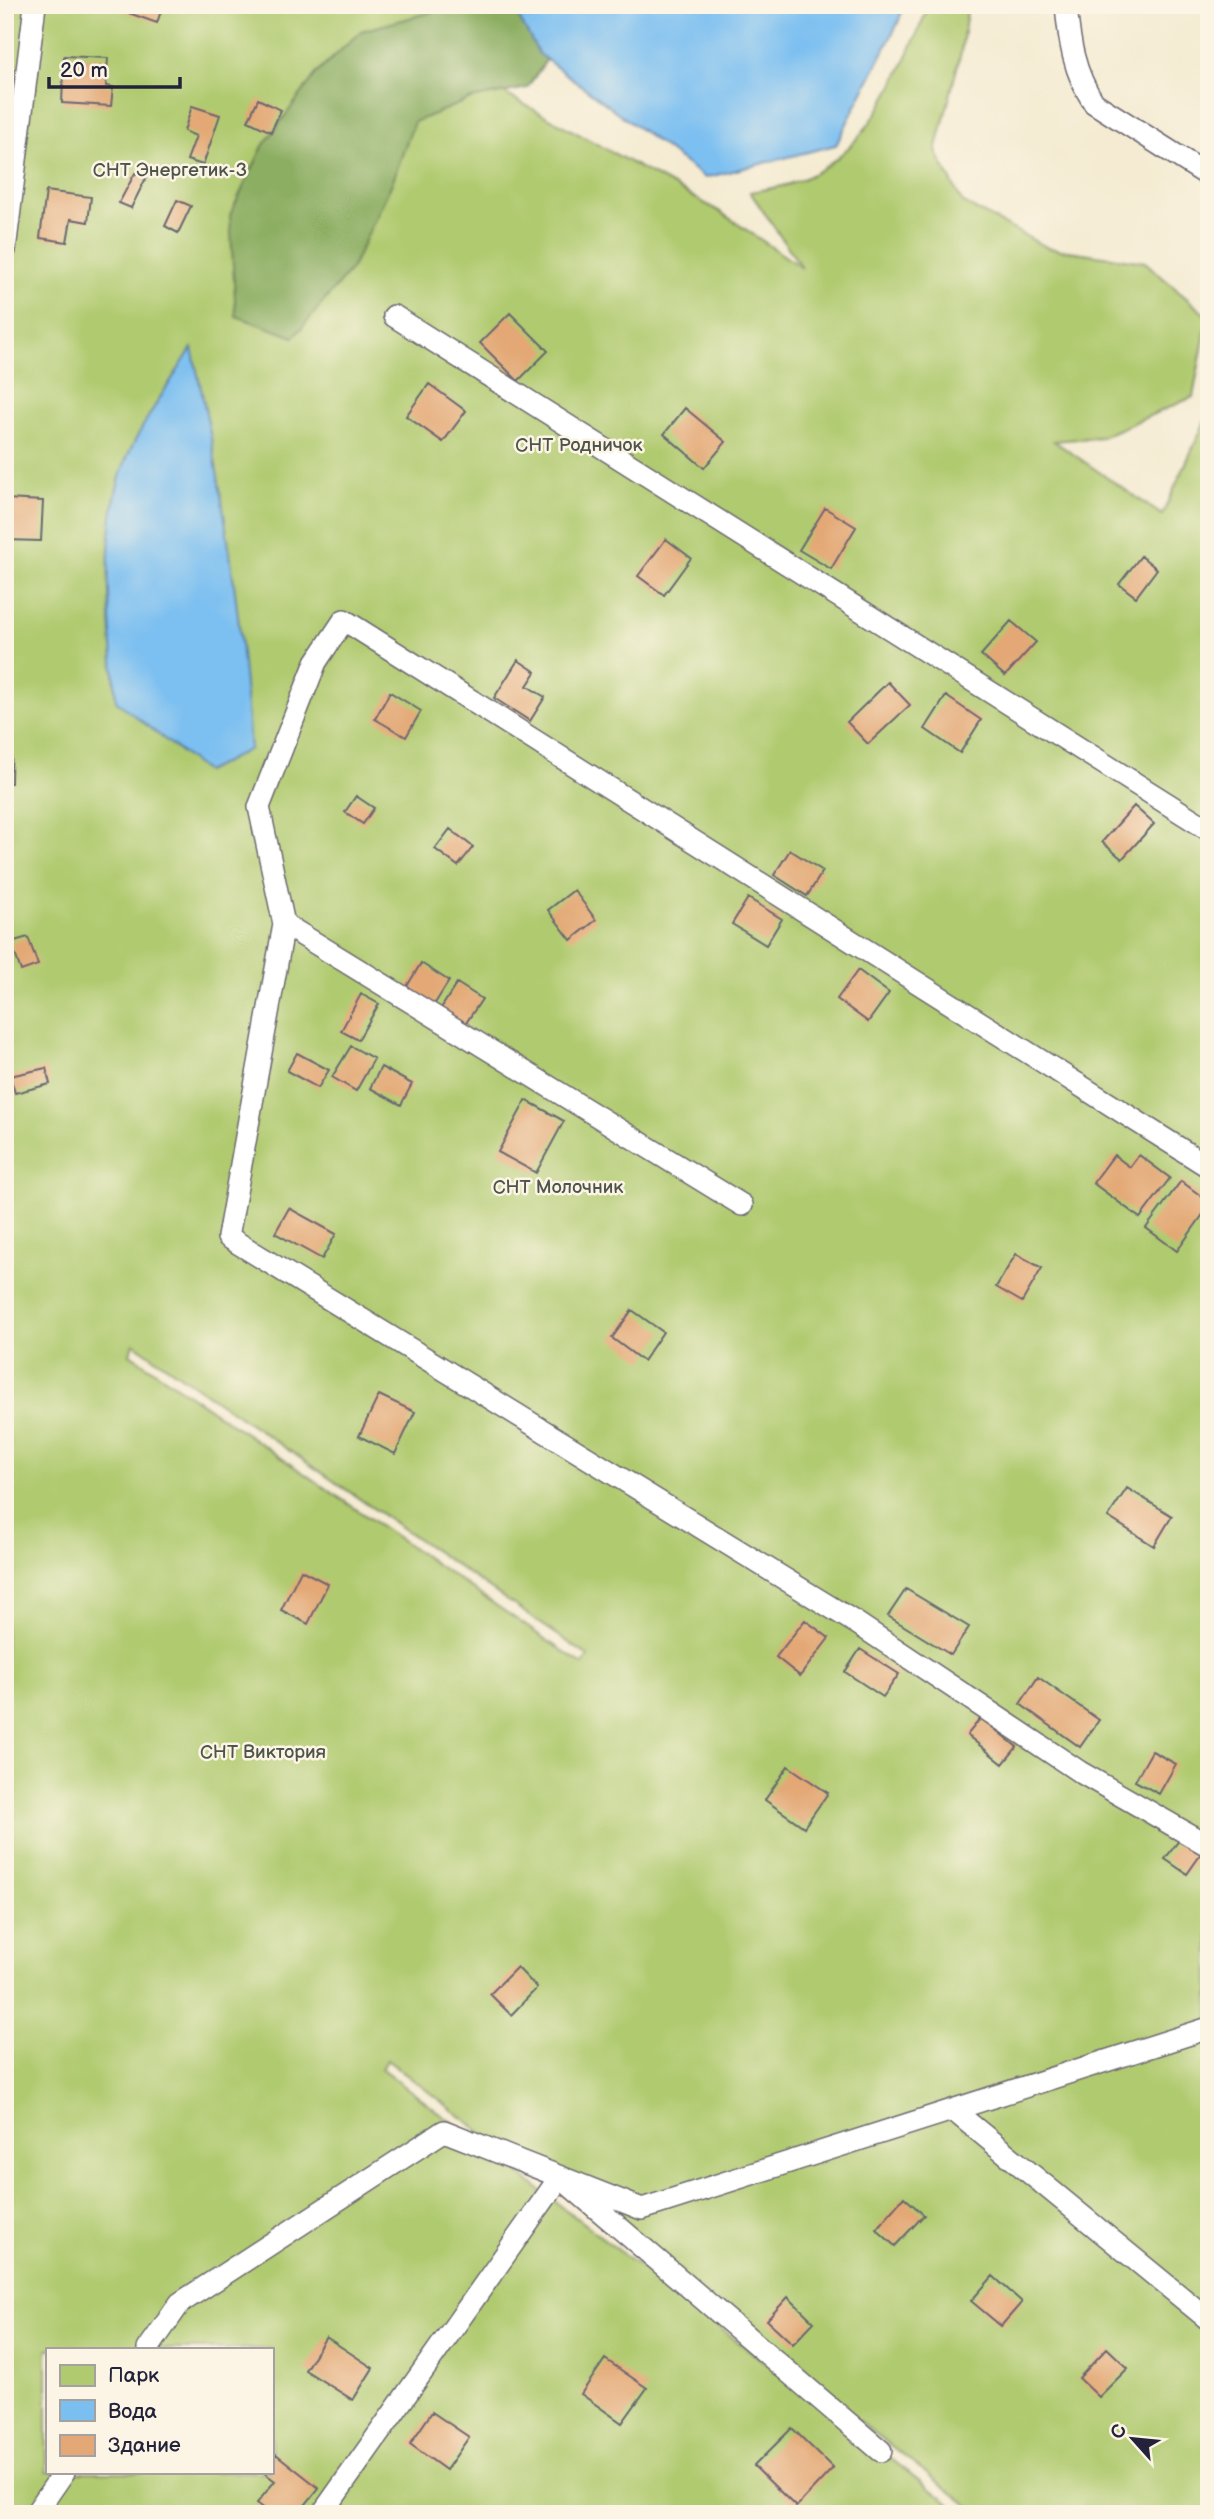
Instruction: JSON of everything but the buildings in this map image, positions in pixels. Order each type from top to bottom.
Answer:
[{"type":"lane","points":[[5,250],[35,5]]},
{"type":"lane","points":[[1066,5],[1070,47],[1083,85],[1094,103],[1209,176]]},
{"type":"lane","points":[[394,316],[1209,830]]},
{"type":"lane","points":[[1209,1167],[344,620],[316,662],[260,807],[284,924],[228,1237],[858,1625],[1080,1772],[1209,1846]]},
{"type":"lane","points":[[284,924],[742,1205]]},
{"type":"lane","points":[[149,2348],[180,2303],[444,2131],[642,2209],[1209,2028]]},
{"type":"lane","points":[[953,2110],[1209,2320]]},
{"type":"lane","points":[[560,2177],[881,2451]]},
{"type":"lane","points":[[322,2514],[560,2177]]},
{"type":"lane","points":[[35,2514],[63,2474]]},
{"type":"green space","points":[[5,5],[455,5],[429,52],[719,211],[802,268],[750,192],[792,183],[819,171],[842,154],[862,133],[893,85],[929,5],[968,5],[961,52],[936,151],[962,202],[1048,248],[1145,262],[1208,317],[1193,397],[1101,437],[1054,441],[1162,515],[1209,413],[1209,2514],[980,2514],[387,2060],[382,2069],[963,2514],[5,2514]],"holes":[[[133,1343],[588,1656],[583,1665],[130,1354]]]},
{"type":"green space","points":[[458,5],[549,5],[563,36],[527,88],[471,99],[414,122],[392,183],[352,268],[294,337],[236,316],[230,215],[263,146],[316,74],[361,31]]},
{"type":"water","points":[[512,5],[904,5],[898,23],[836,145],[705,178],[539,54]]},
{"type":"water","points":[[192,348],[222,498],[242,648],[250,749],[206,772],[116,701],[109,609],[109,544],[118,483],[142,428]]},
{"type":"park label","name":"СНТ Энергетик-3","points":[[170,170]]},
{"type":"park label","name":"СНТ Родничок","points":[[579,445]]},
{"type":"park label","name":"СНТ Молочник","points":[[558,1187]]},
{"type":"park label","name":"СНТ Виктория","points":[[263,1752]]}]
